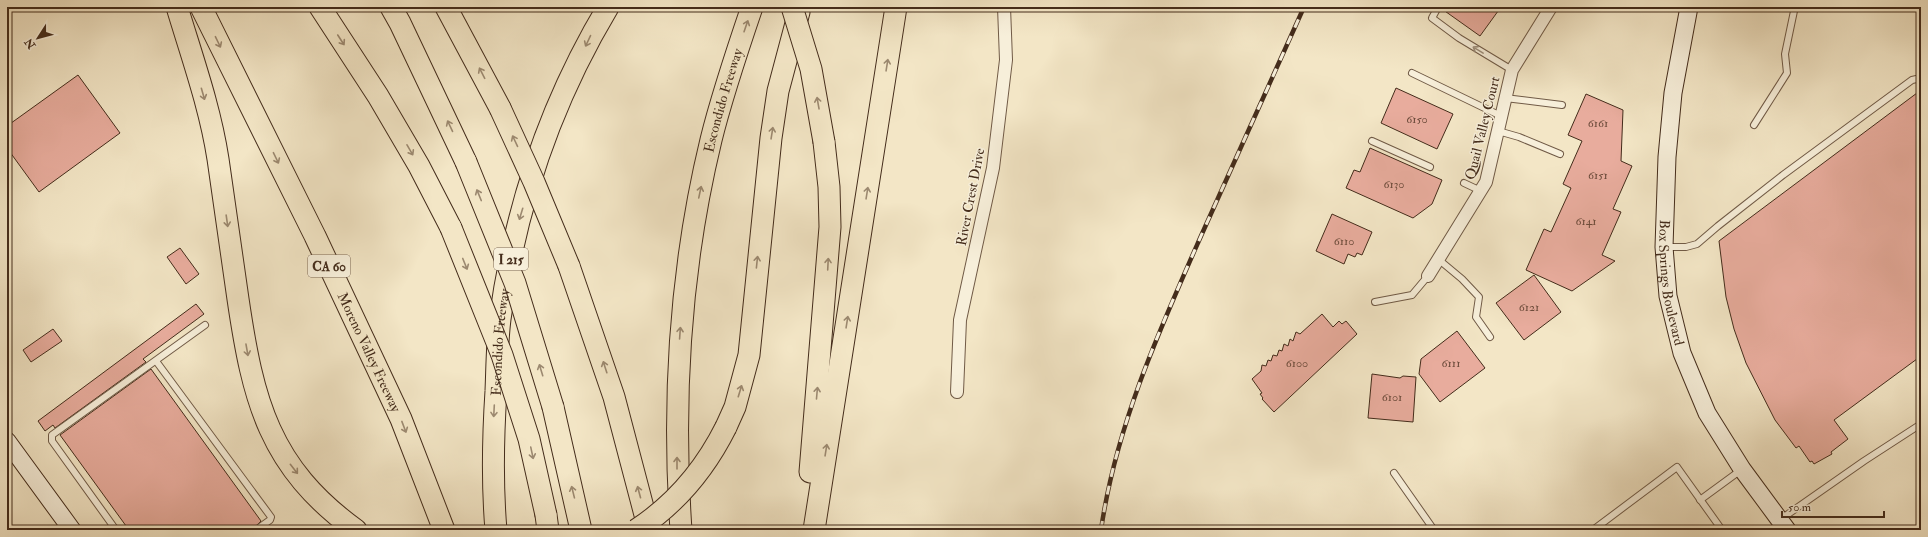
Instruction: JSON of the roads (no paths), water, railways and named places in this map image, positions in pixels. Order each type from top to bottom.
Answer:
[{"type":"highway","points":[[177,7],[207,108],[218,157],[243,329],[252,378],[261,410],[272,435],[289,463],[307,487],[335,515],[356,530]]},
{"type":"highway","name":"Moreno Valley Freeway","points":[[201,7],[315,236],[401,419],[444,530]]},
{"type":"highway","points":[[320,7],[378,96],[419,166],[450,228],[502,355],[529,439],[547,522]]},
{"type":"highway","points":[[391,7],[400,22],[466,162],[515,283],[552,407],[581,530]]},
{"type":"highway","points":[[446,7],[500,108],[534,182],[569,266],[614,397],[649,530]]},
{"type":"highway","name":"Escondido Freeway","points":[[496,530],[493,432],[500,319],[517,227],[545,134],[591,35],[608,7]]},
{"type":"highway","name":"Escondido Freeway","points":[[681,530],[677,472],[676,396],[681,324],[692,230],[711,140],[732,67],[752,7]]},
{"type":"highway","points":[[792,7],[811,69],[824,142],[829,187],[830,234],[807,530]]},
{"type":"highway","points":[[636,530],[660,512],[686,488],[715,449],[726,427],[740,392],[749,355],[771,138],[778,91],[801,7]]},
{"type":"highway","points":[[814,530],[896,7]]},
{"type":"street","name":"River Crest Drive","points":[[958,392],[960,320],[994,168],[1006,60],[1004,7]]},
{"type":"street","name":"Box Springs Boulevard","points":[[1689,7],[1673,93],[1667,157],[1664,247],[1668,296],[1682,352],[1707,413],[1742,470],[1783,525]]},
{"type":"street","name":"Quail Valley Court","points":[[1428,276],[1486,182],[1512,70],[1546,9]]},
{"type":"street","points":[[7,440],[72,530]]},
{"type":"lane","points":[[1438,7],[1432,18],[1459,38],[1512,70]]},
{"type":"lane","points":[[1754,125],[1788,73],[1785,54],[1794,11],[1791,7]]},
{"type":"lane","points":[[1917,7],[1921,12]]},
{"type":"lane","points":[[1412,73],[1501,116]]},
{"type":"lane","points":[[1664,247],[1686,247],[1697,244],[1783,175],[1912,80],[1921,78]]},
{"type":"lane","points":[[1505,98],[1562,105]]},
{"type":"lane","points":[[1498,131],[1519,137],[1560,154]]},
{"type":"lane","points":[[1372,141],[1430,167]]},
{"type":"lane","points":[[1464,183],[1481,191]]},
{"type":"lane","points":[[1438,259],[1462,279],[1479,297],[1476,317],[1490,337]]},
{"type":"lane","points":[[1375,302],[1412,295],[1428,276]]},
{"type":"lane","points":[[116,530],[52,441],[52,435],[204,325]]},
{"type":"lane","points":[[156,361],[270,516],[270,520],[256,530]]},
{"type":"lane","points":[[1783,525],[1864,461],[1921,424]]},
{"type":"lane","points":[[1593,530],[1677,467],[1722,530]]},
{"type":"lane","points":[[1700,500],[1742,470]]},
{"type":"lane","points":[[1394,473],[1434,530]]},
{"type":"railway","points":[[1101,530],[1117,454],[1128,416],[1155,343],[1201,236],[1304,7]]}]
